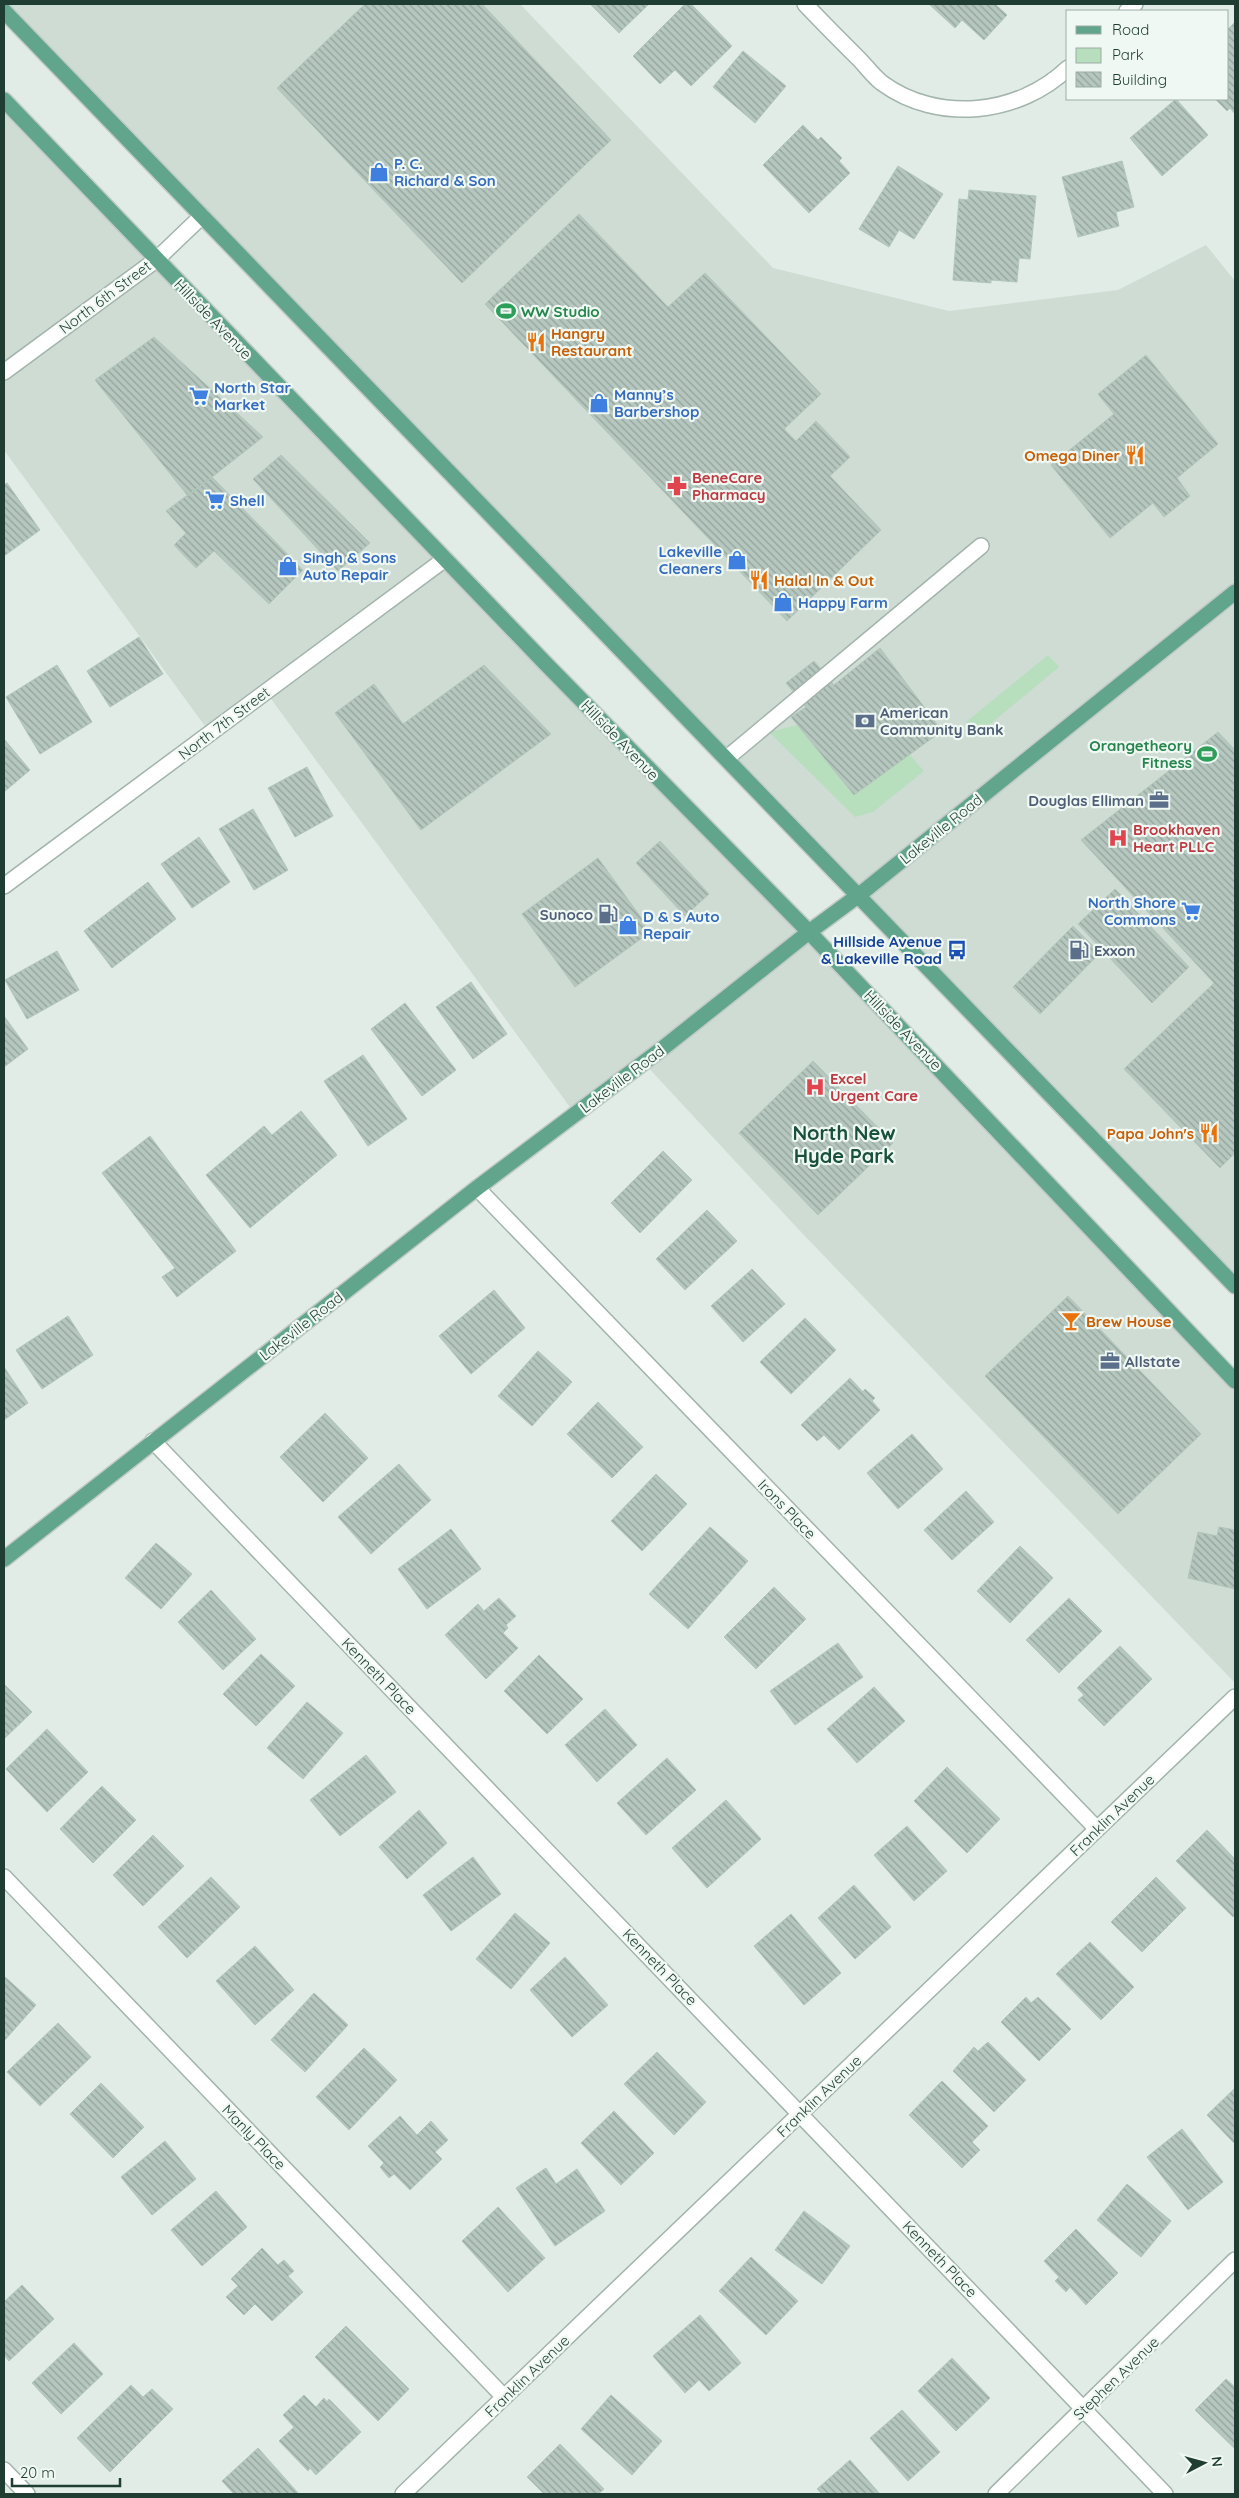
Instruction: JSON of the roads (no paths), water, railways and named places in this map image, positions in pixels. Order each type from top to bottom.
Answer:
[{"type":"main road","points":[[4,11],[1235,1286]]},
{"type":"main road","name":"Hillside Avenue","points":[[4,100],[445,559],[809,932],[1235,1381]]},
{"type":"main road","name":"Lakeville Road","points":[[4,1559],[477,1188],[671,1042],[809,932],[859,895],[1235,592]]},
{"type":"street","points":[[804,4],[881,82],[904,96],[949,110],[996,106],[1021,99],[1056,79],[1066,70]]},
{"type":"street","name":"North 6th Street","points":[[4,372],[156,260],[202,216]]},
{"type":"street","points":[[727,758],[981,546]]},
{"type":"street","name":"North 7th Street","points":[[4,886],[445,559]]},
{"type":"street","name":"Irons Place","points":[[477,1188],[1097,1829]]},
{"type":"street","name":"Kenneth Place","points":[[153,1441],[1165,2494]]},
{"type":"street","name":"Franklin Avenue","points":[[403,2494],[1235,1697]]},
{"type":"street","name":"Manly Place","points":[[4,1877],[504,2397]]},
{"type":"street","name":"Stephen Avenue","points":[[996,2494],[1235,2260]]},
{"type":"street","points":[[4,2470],[27,2494]]},
{"type":"place","name":"P. C. Richard & Son","points":[[379,172]]},
{"type":"place","name":"WW Studio","points":[[506,311]]},
{"type":"place","name":"Hangry Restaurant","points":[[536,342]]},
{"type":"place","name":"North Star Market","points":[[199,396]]},
{"type":"place","name":"Manny’s Barbershop","points":[[599,403]]},
{"type":"place","name":"Omega Diner","points":[[1135,455]]},
{"type":"place","name":"BeneCare Pharmacy","points":[[677,486]]},
{"type":"place","name":"Shell","points":[[215,500]]},
{"type":"place","name":"Lakeville Cleaners","points":[[737,560]]},
{"type":"place","name":"Singh & Sons Auto Repair","points":[[288,566]]},
{"type":"place","name":"Halal In & Out","points":[[759,580]]},
{"type":"place","name":"Happy Farm","points":[[783,602]]},
{"type":"place","name":"American Community Bank","points":[[865,721]]},
{"type":"place","name":"Orangetheory Fitness","points":[[1207,754]]},
{"type":"place","name":"Douglas Elliman","points":[[1159,800]]},
{"type":"place","name":"Brookhaven Heart PLLC","points":[[1118,838]]},
{"type":"place","name":"North Shore Commons","points":[[1191,911]]},
{"type":"place","name":"Sunoco","points":[[608,914]]},
{"type":"place","name":"D & S Auto Repair","points":[[628,925]]},
{"type":"place","name":"Hillside Avenue & Lakeville Road","points":[[957,950]]},
{"type":"place","name":"Exxon","points":[[1079,950]]},
{"type":"place","name":"Excel Urgent Care","points":[[815,1087]]},
{"type":"place","name":"Papa John's","points":[[1209,1133]]},
{"type":"place","name":"Brew House","points":[[1071,1321]]},
{"type":"place","name":"Allstate","points":[[1110,1361]]},
{"type":"district","name":"North New Hyde Park","points":[[844,1144]]}]
